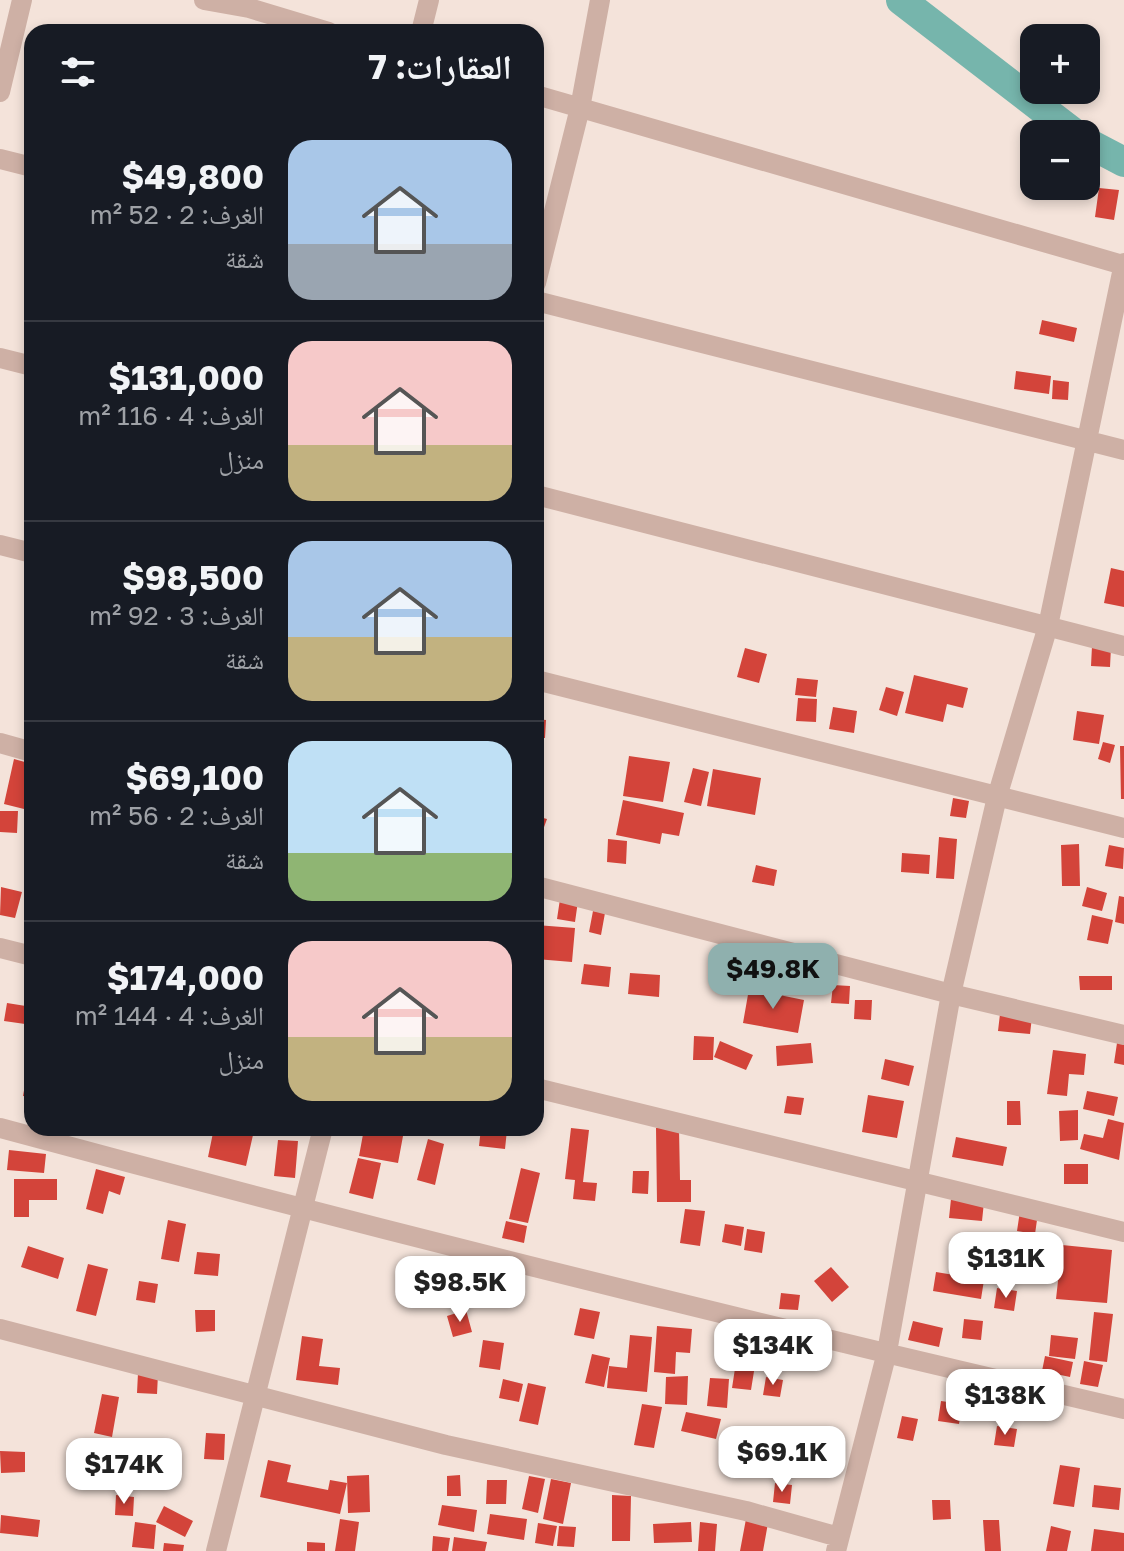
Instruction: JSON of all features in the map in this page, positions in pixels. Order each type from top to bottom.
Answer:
[{"type":"street","points":[[0,92],[22,0]]},
{"type":"street","points":[[204,0],[250,4],[306,24]]},
{"type":"street","points":[[423,24],[429,0]]},
{"type":"street","points":[[544,251],[580,108],[600,0]]},
{"type":"street","points":[[0,1329],[446,1445],[746,1511],[838,1544],[887,1352],[951,994],[997,797],[1048,626],[1123,264],[544,97]]},
{"type":"street","points":[[0,159],[24,165]]},
{"type":"street","points":[[544,303],[1124,450]]},
{"type":"street","points":[[0,358],[24,364]]},
{"type":"street","points":[[544,497],[1124,646]]},
{"type":"street","points":[[0,545],[24,551]]},
{"type":"street","points":[[544,682],[1124,828]]},
{"type":"street","points":[[0,743],[24,750]]},
{"type":"street","points":[[544,888],[951,994],[1124,1035]]},
{"type":"street","points":[[0,948],[24,954]]},
{"type":"street","points":[[544,1090],[1124,1232]]},
{"type":"street","points":[[0,1128],[24,1134]]},
{"type":"street","points":[[30,1136],[301,1209],[482,1251],[679,1304],[1124,1409]]},
{"type":"street","points":[[216,1551],[321,1136]]},
{"type":"building","points":[[1100,188],[1119,190],[1114,220],[1095,217]]},
{"type":"building","points":[[1042,320],[1077,328],[1074,342],[1039,334]]},
{"type":"building","points":[[1016,371],[1051,376],[1049,394],[1014,389]]},
{"type":"building","points":[[1053,380],[1069,382],[1068,400],[1052,399]]},
{"type":"building","points":[[1111,568],[1124,571],[1124,607],[1104,603]]},
{"type":"building","points":[[1092,646],[1111,647],[1110,667],[1091,666]]},
{"type":"building","points":[[745,648],[767,654],[759,683],[737,677]]},
{"type":"building","points":[[914,675],[968,688],[963,708],[947,704],[943,722],[905,713]]},
{"type":"building","points":[[797,678],[818,680],[816,697],[795,695]]},
{"type":"building","points":[[886,687],[904,692],[897,716],[879,710]]},
{"type":"building","points":[[798,698],[817,699],[816,722],[796,721]]},
{"type":"building","points":[[833,707],[857,711],[854,733],[829,729]]},
{"type":"building","points":[[1077,711],[1104,715],[1099,744],[1073,740]]},
{"type":"building","points":[[1103,742],[1115,745],[1110,763],[1098,759]]},
{"type":"building","points":[[1120,746],[1124,746],[1124,799],[1121,799]]},
{"type":"building","points":[[629,756],[670,762],[663,802],[623,796]]},
{"type":"building","points":[[14,759],[24,762],[24,809],[4,804]]},
{"type":"building","points":[[693,768],[709,772],[701,806],[684,802]]},
{"type":"building","points":[[713,769],[761,778],[755,815],[707,806]]},
{"type":"building","points":[[953,798],[969,801],[966,818],[950,816]]},
{"type":"building","points":[[623,800],[684,813],[679,836],[662,833],[660,844],[616,835]]},
{"type":"building","points":[[0,811],[18,811],[17,833],[0,832]]},
{"type":"building","points":[[939,837],[957,839],[954,879],[936,878]]},
{"type":"building","points":[[608,839],[627,841],[626,864],[607,862]]},
{"type":"building","points":[[1079,844],[1080,886],[1062,886],[1061,845]]},
{"type":"building","points":[[1109,845],[1124,848],[1123,869],[1105,866]]},
{"type":"building","points":[[902,853],[930,855],[929,874],[901,872]]},
{"type":"building","points":[[756,865],[777,870],[774,886],[752,882]]},
{"type":"building","points":[[1,887],[22,892],[15,918],[0,915]]},
{"type":"building","points":[[1087,887],[1107,893],[1102,911],[1082,906]]},
{"type":"building","points":[[1119,896],[1124,897],[1124,924],[1115,922]]},
{"type":"building","points":[[560,899],[578,901],[575,922],[557,919]]},
{"type":"building","points":[[593,911],[605,913],[601,935],[589,932]]},
{"type":"building","points":[[1092,915],[1113,920],[1108,944],[1087,940]]},
{"type":"building","points":[[544,926],[575,928],[572,962],[544,960]]},
{"type":"building","points":[[584,964],[611,967],[609,987],[581,984]]},
{"type":"building","points":[[630,973],[660,975],[659,997],[628,994]]},
{"type":"building","points":[[1079,976],[1112,976],[1112,990],[1080,990]]},
{"type":"building","points":[[833,985],[850,986],[849,1004],[831,1003]]},
{"type":"building","points":[[749,989],[804,1000],[798,1033],[743,1023]]},
{"type":"building","points":[[855,1000],[872,1000],[871,1020],[854,1019]]},
{"type":"building","points":[[7,1003],[24,1006],[24,1024],[4,1021]]},
{"type":"building","points":[[1000,1014],[1032,1017],[1030,1034],[998,1031]]},
{"type":"building","points":[[694,1036],[714,1037],[713,1060],[693,1060]]},
{"type":"building","points":[[720,1041],[753,1055],[746,1070],[714,1057]]},
{"type":"building","points":[[811,1043],[813,1063],[777,1066],[776,1046]]},
{"type":"building","points":[[1117,1043],[1124,1044],[1124,1065],[1114,1063]]},
{"type":"building","points":[[1053,1050],[1086,1054],[1084,1075],[1069,1074],[1067,1096],[1047,1094]]},
{"type":"building","points":[[885,1059],[914,1066],[909,1086],[881,1079]]},
{"type":"building","points":[[1087,1091],[1118,1097],[1114,1116],[1083,1109]]},
{"type":"building","points":[[868,1095],[904,1101],[897,1138],[862,1132]]},
{"type":"building","points":[[787,1096],[804,1098],[801,1115],[784,1113]]},
{"type":"building","points":[[1007,1101],[1020,1101],[1021,1125],[1007,1125]]},
{"type":"building","points":[[1078,1110],[1078,1140],[1060,1141],[1059,1111]]},
{"type":"building","points":[[1108,1119],[1124,1123],[1119,1160],[1080,1149],[1084,1134],[1103,1138]]},
{"type":"building","points":[[571,1128],[589,1130],[583,1182],[597,1183],[595,1201],[573,1199],[575,1180],[565,1179]]},
{"type":"building","points":[[656,1128],[679,1128],[680,1180],[691,1180],[691,1202],[657,1202]]},
{"type":"building","points":[[212,1136],[253,1136],[246,1166],[208,1157]]},
{"type":"building","points":[[363,1136],[403,1136],[398,1163],[359,1156]]},
{"type":"building","points":[[480,1136],[506,1136],[505,1149],[479,1146]]},
{"type":"building","points":[[956,1137],[1007,1147],[1003,1166],[952,1157]]},
{"type":"building","points":[[428,1139],[444,1144],[435,1185],[417,1180]]},
{"type":"building","points":[[278,1140],[298,1141],[295,1178],[274,1176]]},
{"type":"building","points":[[9,1150],[46,1154],[44,1173],[7,1170]]},
{"type":"building","points":[[358,1158],[381,1163],[373,1199],[349,1193]]},
{"type":"building","points":[[1064,1164],[1088,1164],[1088,1184],[1064,1184]]},
{"type":"building","points":[[521,1168],[540,1173],[528,1223],[509,1219]]},
{"type":"building","points":[[96,1169],[125,1177],[120,1195],[109,1191],[103,1214],[86,1209]]},
{"type":"building","points":[[633,1171],[649,1171],[648,1194],[632,1193]]},
{"type":"building","points":[[14,1179],[57,1179],[57,1200],[29,1200],[29,1217],[14,1217]]},
{"type":"building","points":[[951,1199],[984,1202],[982,1221],[949,1218]]},
{"type":"building","points":[[685,1209],[705,1211],[700,1246],[680,1243]]},
{"type":"building","points":[[1020,1211],[1038,1213],[1035,1234],[1017,1231]]},
{"type":"building","points":[[168,1220],[186,1224],[179,1262],[161,1259]]},
{"type":"building","points":[[506,1221],[527,1226],[524,1243],[502,1238]]},
{"type":"building","points":[[725,1224],[744,1227],[741,1246],[722,1242]]},
{"type":"building","points":[[747,1229],[765,1232],[762,1253],[744,1250]]},
{"type":"building","points":[[1062,1245],[1112,1250],[1107,1303],[1056,1299]]},
{"type":"building","points":[[28,1246],[64,1258],[58,1279],[21,1267]]},
{"type":"building","points":[[197,1252],[220,1254],[218,1276],[194,1274]]},
{"type":"building","points":[[989,1252],[1024,1259],[1020,1280],[984,1273]]},
{"type":"building","points":[[88,1264],[108,1269],[96,1316],[76,1311]]},
{"type":"building","points":[[831,1267],[849,1287],[832,1302],[814,1281]]},
{"type":"building","points":[[936,1272],[984,1280],[981,1299],[933,1291]]},
{"type":"building","points":[[139,1281],[158,1284],[155,1303],[136,1300]]},
{"type":"building","points":[[997,1288],[1017,1291],[1014,1311],[994,1308]]},
{"type":"building","points":[[781,1293],[800,1295],[798,1310],[779,1309]]},
{"type":"building","points":[[580,1308],[600,1312],[594,1339],[574,1335]]},
{"type":"building","points":[[195,1310],[215,1310],[215,1331],[196,1332]]},
{"type":"building","points":[[466,1310],[472,1332],[453,1337],[447,1316]]},
{"type":"building","points":[[1094,1312],[1113,1314],[1107,1362],[1089,1360]]},
{"type":"building","points":[[964,1319],[983,1321],[981,1340],[962,1338]]},
{"type":"building","points":[[913,1321],[943,1328],[939,1347],[908,1340]]},
{"type":"building","points":[[657,1326],[692,1329],[690,1353],[676,1352],[675,1374],[654,1372]]},
{"type":"building","points":[[630,1335],[652,1337],[647,1392],[607,1388],[609,1366],[627,1368]]},
{"type":"building","points":[[1051,1335],[1078,1338],[1075,1359],[1049,1356]]},
{"type":"building","points":[[302,1336],[323,1339],[319,1366],[340,1368],[338,1385],[296,1380]]},
{"type":"building","points":[[483,1340],[504,1343],[500,1370],[479,1367]]},
{"type":"building","points":[[592,1354],[610,1358],[604,1387],[585,1383]]},
{"type":"building","points":[[1045,1356],[1073,1362],[1070,1377],[1042,1371]]},
{"type":"building","points":[[1084,1361],[1103,1365],[1098,1387],[1080,1384]]},
{"type":"building","points":[[736,1362],[755,1365],[751,1390],[732,1388]]},
{"type":"building","points":[[138,1373],[158,1374],[157,1394],[137,1393]]},
{"type":"building","points":[[688,1376],[687,1405],[665,1404],[666,1377]]},
{"type":"building","points":[[766,1377],[783,1380],[780,1397],[763,1395]]},
{"type":"building","points":[[710,1378],[729,1379],[727,1408],[707,1406]]},
{"type":"building","points":[[503,1379],[523,1384],[519,1402],[499,1398]]},
{"type":"building","points":[[528,1383],[546,1387],[538,1425],[519,1421]]},
{"type":"building","points":[[102,1394],[119,1397],[112,1437],[94,1433]]},
{"type":"building","points":[[941,1401],[962,1404],[959,1424],[938,1421]]},
{"type":"building","points":[[642,1404],[662,1407],[654,1448],[634,1445]]},
{"type":"building","points":[[686,1412],[721,1419],[716,1439],[681,1431]]},
{"type":"building","points":[[902,1416],[918,1419],[913,1441],[897,1438]]},
{"type":"building","points":[[997,1426],[1017,1429],[1014,1447],[994,1445]]},
{"type":"building","points":[[206,1433],[225,1434],[224,1460],[204,1459]]},
{"type":"building","points":[[745,1439],[763,1442],[761,1461],[743,1459]]},
{"type":"building","points":[[119,1440],[143,1444],[139,1465],[115,1460]]},
{"type":"building","points":[[0,1451],[25,1452],[25,1472],[1,1473]]},
{"type":"building","points":[[268,1460],[291,1465],[287,1482],[328,1490],[330,1480],[347,1483],[340,1514],[260,1497]]},
{"type":"building","points":[[1060,1465],[1080,1468],[1074,1507],[1053,1504]]},
{"type":"building","points":[[369,1475],[370,1512],[348,1513],[347,1476]]},
{"type":"building","points":[[460,1475],[461,1496],[447,1496],[447,1476]]},
{"type":"building","points":[[529,1476],[545,1479],[538,1513],[522,1509]]},
{"type":"building","points":[[551,1479],[571,1483],[563,1524],[543,1519]]},
{"type":"building","points":[[487,1480],[507,1480],[506,1504],[486,1504]]},
{"type":"building","points":[[775,1483],[792,1485],[790,1504],[773,1502]]},
{"type":"building","points":[[1094,1485],[1121,1488],[1119,1510],[1092,1507]]},
{"type":"building","points":[[116,1495],[134,1497],[133,1516],[115,1515]]},
{"type":"building","points":[[612,1495],[631,1496],[630,1541],[612,1541]]},
{"type":"building","points":[[932,1500],[950,1500],[951,1519],[933,1520]]},
{"type":"building","points":[[442,1505],[477,1510],[474,1532],[438,1525]]},
{"type":"building","points":[[164,1506],[193,1521],[185,1537],[156,1522]]},
{"type":"building","points":[[490,1514],[527,1519],[524,1540],[487,1534]]},
{"type":"building","points":[[1,1515],[40,1520],[38,1537],[0,1533]]},
{"type":"building","points":[[340,1519],[359,1522],[355,1551],[335,1551]]},
{"type":"building","points":[[746,1519],[768,1523],[763,1551],[740,1551]]},
{"type":"building","points":[[983,1520],[999,1520],[1001,1551],[985,1551]]},
{"type":"building","points":[[135,1522],[156,1525],[154,1549],[132,1547]]},
{"type":"building","points":[[691,1522],[692,1542],[654,1543],[653,1524]]},
{"type":"building","points":[[700,1522],[717,1524],[715,1551],[698,1551]]},
{"type":"building","points":[[538,1523],[557,1526],[553,1546],[535,1543]]},
{"type":"building","points":[[559,1526],[576,1527],[574,1547],[557,1546]]},
{"type":"building","points":[[1051,1526],[1071,1531],[1067,1551],[1046,1551]]},
{"type":"building","points":[[1094,1529],[1124,1533],[1124,1551],[1091,1551]]},
{"type":"building","points":[[433,1536],[450,1538],[448,1551],[432,1551]]},
{"type":"building","points":[[454,1537],[487,1542],[485,1551],[452,1551]]},
{"type":"building","points":[[307,1542],[325,1543],[325,1551],[307,1551]]},
{"type":"building","points":[[164,1543],[184,1545],[183,1551],[163,1551]]},
{"type":"waterway","points":[[901,0],[1057,120]]},
{"type":"waterway","points":[[1100,149],[1124,162]]}]
